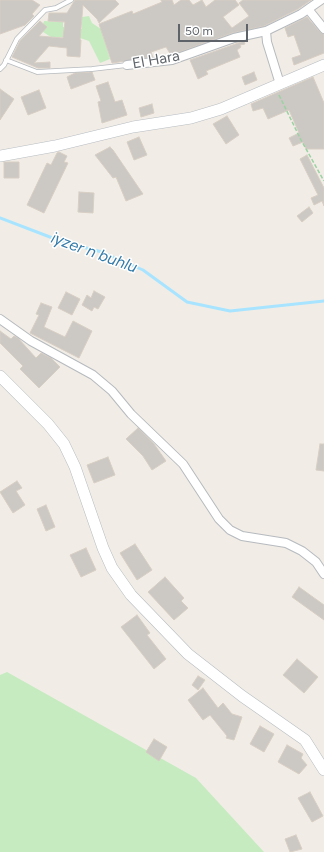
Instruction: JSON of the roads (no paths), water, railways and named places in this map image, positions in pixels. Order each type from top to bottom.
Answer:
[{"type":"main road","points":[[0,156],[55,146],[133,127],[191,118],[222,108],[324,65]]},
{"type":"main road","points":[[0,376],[48,424],[64,444],[75,467],[103,548],[112,568],[131,595],[188,654],[242,696],[305,740],[324,770]]},
{"type":"street","name":"El Hara","points":[[127,66],[172,60],[234,38],[266,32],[308,9],[320,0]]},
{"type":"street","points":[[308,9],[324,29]]},
{"type":"street","points":[[266,32],[277,85]]},
{"type":"street","points":[[0,319],[31,341],[93,375],[112,391],[131,414],[183,464],[219,519],[230,530],[242,536],[286,543],[302,551],[316,562],[324,574]]},
{"type":"lane","points":[[0,69],[17,39],[45,10],[56,8],[71,0]]},
{"type":"lane","name":"El Hara","points":[[6,60],[37,72],[127,66]]},
{"type":"waterway","name":"iγzer n buhlu","points":[[0,218],[63,242],[102,252],[143,270],[187,302],[230,311],[324,301]]}]
